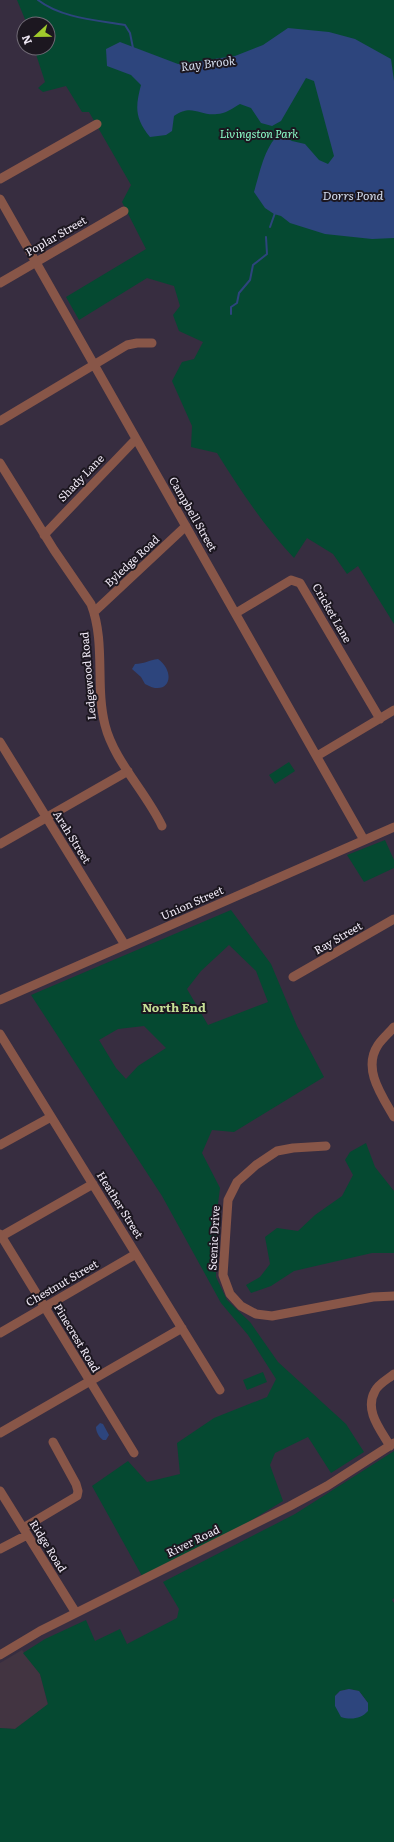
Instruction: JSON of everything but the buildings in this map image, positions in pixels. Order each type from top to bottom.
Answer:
[{"type":"street","points":[[0,179],[97,124]]},
{"type":"street","name":"Campbell Street","points":[[0,199],[364,840]]},
{"type":"street","name":"Poplar Street","points":[[0,283],[124,211]]},
{"type":"street","points":[[0,421],[127,345],[137,342],[152,342]]},
{"type":"street","name":"Shady Lane","points":[[44,535],[136,439]]},
{"type":"street","name":"Ledgewood Road","points":[[0,463],[44,535],[87,597],[94,612],[101,661],[102,702],[105,725],[110,739],[128,771],[155,811],[162,826]]},
{"type":"street","name":"Byledge Road","points":[[94,612],[186,526]]},
{"type":"street","name":"Cricket Lane","points":[[236,613],[291,580],[300,583],[380,718]]},
{"type":"street","points":[[317,756],[394,710]]},
{"type":"street","name":"Arah Street","points":[[0,742],[125,945]]},
{"type":"street","points":[[0,844],[128,771]]},
{"type":"street","name":"Union Street","points":[[0,1000],[394,827]]},
{"type":"street","name":"Ray Street","points":[[293,977],[394,920]]},
{"type":"street","points":[[393,1112],[374,1080],[373,1058],[377,1046],[394,1027]]},
{"type":"street","name":"Heather Street","points":[[0,1034],[220,1390]]},
{"type":"street","points":[[0,1145],[51,1117]]},
{"type":"street","name":"Scenic Drive","points":[[326,1146],[293,1148],[277,1152],[256,1165],[237,1182],[228,1200],[225,1242],[224,1275],[230,1294],[241,1306],[251,1312],[272,1316],[373,1297],[394,1296]]},
{"type":"street","points":[[1,1236],[93,1184]]},
{"type":"street","name":"Pinecrest Road","points":[[1,1236],[134,1454]]},
{"type":"street","name":"Chestnut Street","points":[[0,1332],[136,1254]]},
{"type":"street","points":[[0,1433],[182,1328]]},
{"type":"street","points":[[392,1444],[374,1419],[371,1405],[375,1389],[394,1374]]},
{"type":"street","points":[[0,1549],[77,1496],[78,1491],[76,1484],[53,1442]]},
{"type":"street","name":"River Road","points":[[0,1655],[40,1631],[290,1506],[327,1486],[392,1444]]},
{"type":"street","name":"Ridge Road","points":[[0,1491],[76,1613]]},
{"type":"shaded area","points":[[22,1650],[40,1674],[48,1705],[15,1729],[0,1728],[0,1663]]},
{"type":"green space","name":"Livingston Park","points":[[17,0],[394,0],[394,624],[358,566],[347,574],[333,554],[307,538],[294,558],[253,507],[217,453],[191,447],[192,426],[172,381],[182,362],[194,359],[203,342],[179,331],[173,315],[180,306],[174,286],[147,278],[79,320],[66,297],[146,249],[122,202],[131,185],[89,112],[82,112],[66,86],[43,92],[38,88],[45,82],[37,56],[56,56],[56,16],[24,16]]},
{"type":"green space","points":[[289,762],[295,771],[275,784],[269,775]]},
{"type":"green space","points":[[385,840],[394,860],[394,868],[364,882],[347,855]]},
{"type":"green space","points":[[231,910],[271,964],[297,1026],[324,1077],[234,1132],[212,1130],[202,1153],[220,1188],[217,1212],[216,1277],[227,1300],[250,1322],[278,1362],[346,1424],[364,1452],[331,1473],[308,1437],[275,1453],[270,1465],[283,1501],[247,1523],[142,1576],[92,1486],[128,1461],[147,1482],[180,1474],[177,1443],[214,1418],[267,1397],[276,1379],[248,1335],[221,1303],[162,1196],[31,995]],"holes":[[[229,945],[256,971],[268,1002],[208,1025],[187,989],[201,971]],[[144,1026],[166,1048],[138,1066],[126,1079],[116,1068],[99,1040],[118,1029]]]},
{"type":"green space","points":[[366,1143],[375,1167],[394,1191],[394,1253],[372,1253],[294,1271],[271,1286],[251,1293],[246,1285],[260,1277],[270,1264],[265,1237],[277,1228],[298,1231],[315,1215],[342,1196],[353,1175],[345,1160],[350,1152]]},
{"type":"green space","points":[[263,1372],[267,1382],[247,1390],[243,1380]]},
{"type":"green space","points":[[394,1451],[394,1598],[392,1600],[394,1603],[394,1842],[0,1842],[0,1728],[15,1729],[48,1704],[40,1674],[23,1653],[45,1639],[86,1620],[95,1641],[120,1629],[127,1644],[177,1618],[179,1609],[163,1582],[295,1514]],"holes":[[[349,1689],[359,1691],[368,1703],[335,1696],[340,1691]]]},
{"type":"water","name":"Dorrs Pond","points":[[288,28],[329,32],[355,39],[391,59],[394,81],[394,238],[372,239],[325,234],[290,223],[281,216],[274,214],[265,208],[254,192],[266,153],[279,134],[292,141],[305,144],[319,160],[328,164],[334,156],[314,81],[306,78],[281,121],[272,126],[261,123],[251,108],[240,104],[220,114],[211,114],[191,110],[180,112],[174,116],[172,131],[166,135],[150,137],[141,124],[137,107],[141,85],[131,75],[107,66],[106,49],[120,42],[178,64],[235,56],[263,45]]},
{"type":"water","points":[[158,659],[164,665],[169,677],[165,686],[153,688],[145,684],[141,677],[132,669],[135,664]]},
{"type":"water","points":[[100,1423],[103,1424],[109,1435],[106,1440],[103,1440],[97,1433],[96,1427]]},
{"type":"water","points":[[349,1689],[359,1691],[368,1703],[368,1711],[365,1714],[352,1719],[341,1717],[335,1706],[335,1696],[340,1691]]},
{"type":"waterway","name":"Ray Brook","points":[[38,0],[47,6],[68,15],[125,25],[130,33],[133,48]]},
{"type":"waterway","points":[[270,227],[275,213]]},
{"type":"waterway","points":[[231,314],[231,307],[237,303],[239,293],[250,280],[253,265],[267,254],[266,237]]},
{"type":"district","name":"North End","points":[[174,1008]]}]
